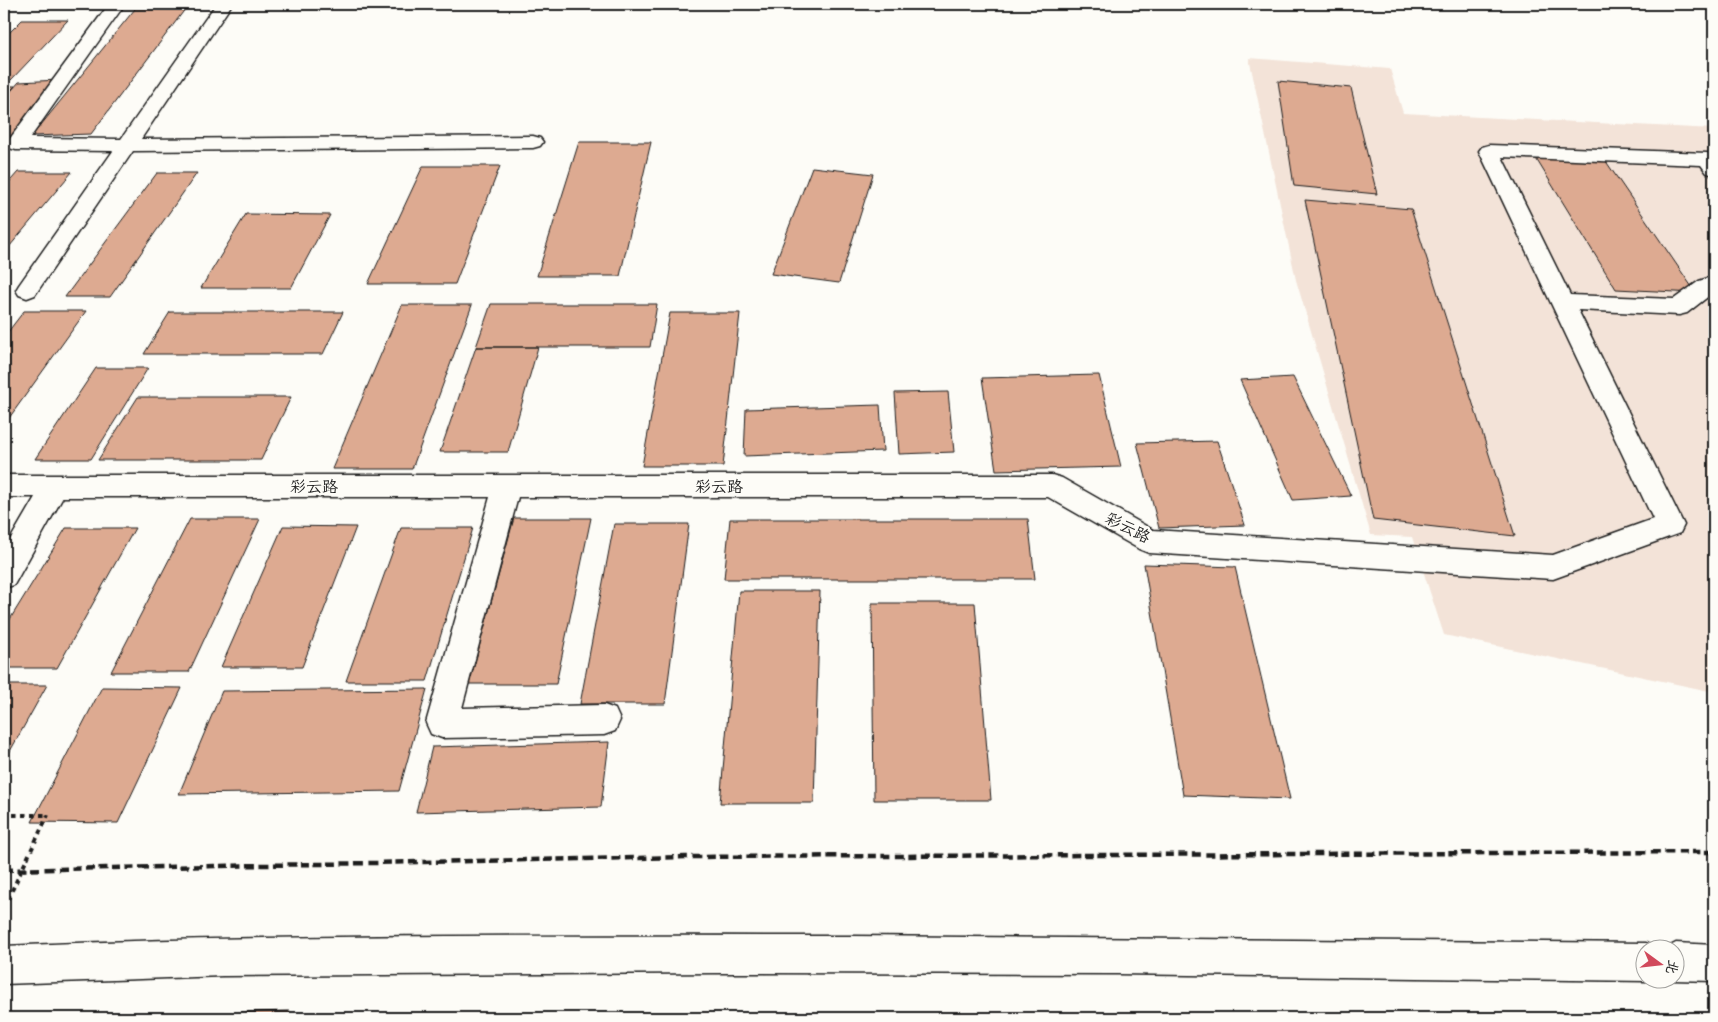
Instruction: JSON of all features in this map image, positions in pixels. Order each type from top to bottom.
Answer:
[{"type":"street","points":[[118,4],[16,144],[533,142]]},
{"type":"street","points":[[27,290],[224,4]]},
{"type":"street","points":[[1714,169],[1706,159],[1489,151],[1562,302],[1679,307],[1714,283]]},
{"type":"street","name":"彩云路","points":[[4,486],[1052,486],[1149,541],[1553,568],[1670,524],[1562,302]]},
{"type":"street","points":[[4,576],[55,486]]},
{"type":"street","points":[[507,486],[442,722],[604,720]]},
{"type":"street","points":[[4,965],[86,960],[306,956],[806,954],[1233,956],[1636,962]]},
{"type":"street","points":[[1686,962],[1714,963]]},
{"type":"path","points":[[4,815],[48,815],[4,906]]},
{"type":"shaded area","points":[[1249,58],[1390,69],[1403,113],[1714,129],[1714,692],[1444,635],[1412,537],[1371,535],[1296,280]]},
{"type":"building","points":[[139,4],[189,4],[91,134],[32,136]]},
{"type":"building","points":[[22,20],[68,20],[11,80],[4,80],[4,38]]},
{"type":"building","points":[[59,80],[4,148],[4,99],[19,82]]},
{"type":"building","points":[[1278,81],[1351,88],[1377,194],[1294,186]]},
{"type":"building","points":[[4,86],[15,86],[4,97]]},
{"type":"building","points":[[579,142],[651,142],[620,276],[537,276]]},
{"type":"building","points":[[1535,157],[1605,160],[1696,293],[1616,289]]},
{"type":"building","points":[[423,166],[500,166],[455,284],[368,284]]},
{"type":"building","points":[[812,167],[873,174],[839,283],[771,274]]},
{"type":"building","points":[[18,172],[72,172],[4,253],[4,188]]},
{"type":"building","points":[[157,173],[197,173],[110,297],[65,297]]},
{"type":"building","points":[[1305,200],[1411,209],[1515,536],[1373,520]]},
{"type":"building","points":[[246,214],[330,215],[291,288],[201,288]]},
{"type":"building","points":[[491,304],[657,304],[650,347],[476,347]]},
{"type":"building","points":[[402,305],[472,305],[412,469],[332,469]]},
{"type":"building","points":[[24,311],[86,311],[4,425],[4,337]]},
{"type":"building","points":[[170,312],[343,312],[323,354],[144,354]]},
{"type":"building","points":[[670,313],[740,313],[723,466],[642,466]]},
{"type":"building","points":[[476,347],[538,347],[508,452],[440,452]]},
{"type":"building","points":[[96,368],[148,368],[91,459],[35,459]]},
{"type":"building","points":[[1099,375],[1121,467],[996,470],[982,378]]},
{"type":"building","points":[[1293,377],[1351,496],[1293,500],[1240,380]]},
{"type":"building","points":[[948,392],[954,452],[899,454],[895,393]]},
{"type":"building","points":[[138,397],[291,397],[261,460],[98,460]]},
{"type":"building","points":[[880,405],[883,451],[744,456],[746,409]]},
{"type":"building","points":[[1217,441],[1245,525],[1159,528],[1137,443]]},
{"type":"building","points":[[514,518],[591,518],[556,684],[469,684]]},
{"type":"building","points":[[190,519],[260,519],[189,672],[111,672]]},
{"type":"building","points":[[730,519],[1028,519],[1035,579],[724,579]]},
{"type":"building","points":[[614,524],[689,524],[665,704],[580,704]]},
{"type":"building","points":[[283,526],[356,527],[302,667],[221,667]]},
{"type":"building","points":[[66,528],[135,528],[57,668],[4,668],[4,629]]},
{"type":"building","points":[[401,528],[473,528],[427,681],[346,681]]},
{"type":"building","points":[[1144,564],[1235,567],[1290,799],[1183,795]]},
{"type":"building","points":[[739,591],[820,591],[814,803],[720,803]]},
{"type":"building","points":[[872,603],[975,603],[991,800],[874,800]]},
{"type":"building","points":[[4,685],[47,685],[4,762]]},
{"type":"building","points":[[102,687],[182,688],[118,823],[32,822]]},
{"type":"building","points":[[427,689],[399,791],[179,794],[222,691]]},
{"type":"building","points":[[609,742],[601,807],[416,812],[432,747]]},
{"type":"building","points":[[290,1011],[288,1018],[106,1018],[107,1016]]},
{"type":"building","points":[[1201,1015],[1201,1018],[1117,1018],[1117,1016]]},
{"type":"railway","points":[[4,870],[686,857],[1714,852]]}]
